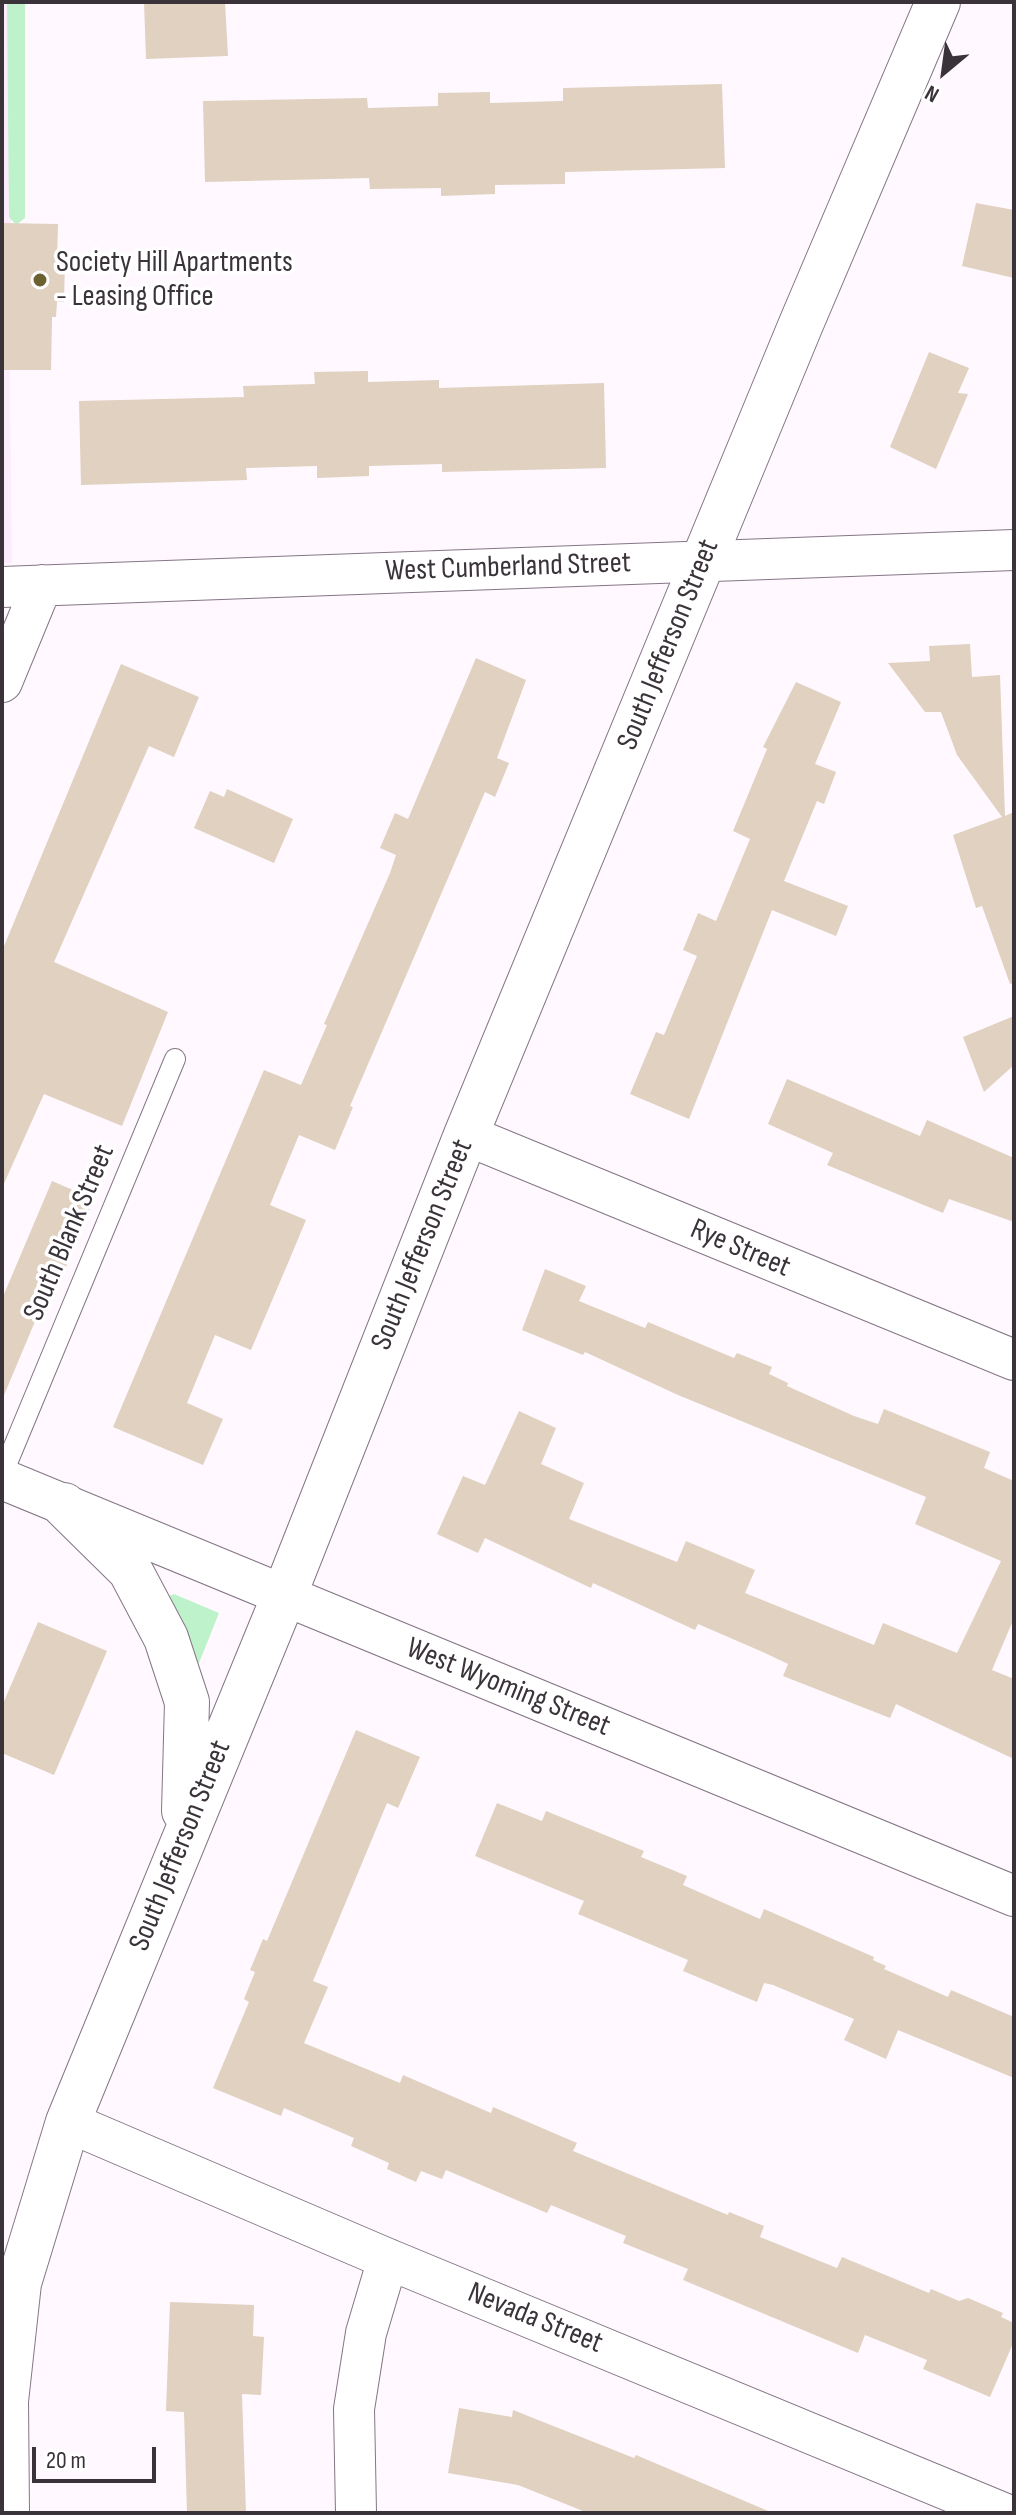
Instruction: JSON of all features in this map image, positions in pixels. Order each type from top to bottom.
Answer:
[{"type":"main road","name":"South Jefferson Street","points":[[5,2491],[7,2370],[19,2283],[68,2122],[284,1596],[466,1135],[938,2]]},
{"type":"main road","points":[[64,1505],[130,1570],[166,1638],[187,1702],[184,1839]]},
{"type":"street","name":"West Cumberland Street","points":[[2,587],[1014,550]]},
{"type":"street","points":[[2,682],[42,585]]},
{"type":"street","name":"Rye Street","points":[[466,1135],[1014,1360]]},
{"type":"street","name":"West Wyoming Street","points":[[2,1477],[1014,1896]]},
{"type":"street","name":"Nevada Street","points":[[68,2122],[388,2259],[1003,2513]]},
{"type":"street","points":[[356,2513],[354,2409],[366,2333],[388,2259]]},
{"type":"lane","name":"South Blank Street","points":[[2,1477],[175,1059]]},
{"type":"shaded area","points":[[2,2],[16,2],[9,312],[12,563],[2,564]]},
{"type":"green space","points":[[7,2],[25,2],[25,218],[16,225],[9,217]]},
{"type":"green space","points":[[174,1594],[219,1613],[199,1663],[194,1661],[169,1596]]},
{"type":"building","points":[[144,2],[225,2],[228,56],[146,59]]},
{"type":"building","points":[[722,84],[725,168],[565,172],[565,184],[495,185],[495,194],[441,196],[441,188],[370,189],[369,178],[205,182],[203,101],[367,98],[368,108],[438,106],[438,93],[490,92],[490,103],[563,101],[563,88]]},
{"type":"building","points":[[976,203],[1014,210],[1014,278],[962,266]]},
{"type":"building","points":[[2,223],[58,224],[57,258],[65,258],[64,302],[57,302],[56,317],[52,317],[51,370],[2,370]]},
{"type":"building","points":[[929,352],[969,368],[958,393],[968,394],[936,469],[890,447]]},
{"type":"building","points":[[368,371],[368,382],[439,380],[439,388],[604,383],[606,468],[442,472],[442,464],[369,466],[369,476],[317,478],[317,466],[246,468],[247,480],[81,485],[79,401],[244,397],[243,386],[315,384],[314,372]]},
{"type":"building","points":[[970,644],[972,677],[1000,675],[1005,816],[1014,812],[1014,983],[1010,984],[982,906],[976,908],[953,835],[1002,817],[957,755],[941,712],[925,712],[888,663],[930,661],[929,646]]},
{"type":"building","points":[[476,658],[526,680],[497,758],[509,763],[495,797],[485,792],[350,1106],[353,1107],[335,1150],[299,1135],[270,1205],[306,1220],[251,1350],[215,1335],[187,1403],[223,1419],[203,1465],[113,1427],[264,1070],[301,1085],[396,855],[380,848],[395,813],[408,819]]},
{"type":"building","points":[[121,664],[199,697],[174,757],[149,746],[54,962],[168,1012],[122,1126],[44,1094],[2,1188],[2,951]]},
{"type":"building","points":[[796,682],[841,702],[815,764],[836,772],[824,804],[817,801],[784,881],[848,906],[836,936],[772,910],[689,1119],[630,1094],[656,1032],[664,1035],[697,956],[683,950],[698,913],[716,921],[750,839],[733,831],[767,749],[763,747]]},
{"type":"building","points":[[227,789],[293,819],[274,863],[194,828],[210,791],[224,797]]},
{"type":"building","points":[[1014,1016],[1014,1065],[984,1092],[963,1037]]},
{"type":"building","points":[[787,1079],[920,1136],[927,1120],[1014,1158],[1014,1222],[949,1199],[943,1213],[827,1165],[833,1153],[768,1124]]},
{"type":"building","points":[[52,1181],[94,1199],[64,1272],[57,1269],[2,1400],[2,1299]]},
{"type":"building","points":[[545,1269],[586,1286],[579,1301],[645,1328],[648,1322],[734,1358],[737,1353],[772,1367],[769,1374],[788,1383],[787,1386],[854,1416],[878,1424],[884,1409],[990,1452],[984,1468],[1014,1481],[1014,1618],[992,1670],[1014,1679],[1014,1759],[896,1704],[890,1718],[783,1676],[788,1664],[765,1653],[698,1624],[695,1630],[593,1583],[591,1588],[485,1538],[478,1553],[437,1534],[463,1476],[485,1485],[519,1411],[556,1428],[541,1464],[584,1483],[569,1519],[677,1562],[686,1541],[755,1570],[745,1593],[874,1645],[883,1623],[957,1653],[1001,1561],[915,1524],[926,1497],[678,1395],[585,1352],[583,1355],[522,1330]]},
{"type":"building","points":[[38,1622],[107,1651],[54,1775],[2,1753],[2,1706]]},
{"type":"building","points":[[356,1730],[420,1757],[398,1808],[387,1803],[313,1981],[328,1987],[304,2043],[400,2083],[403,2075],[491,2113],[493,2107],[577,2143],[573,2151],[728,2215],[729,2212],[764,2226],[760,2237],[837,2268],[842,2257],[929,2293],[931,2289],[959,2301],[968,2298],[1003,2313],[1001,2317],[1014,2323],[1014,2341],[990,2397],[923,2369],[927,2360],[865,2335],[858,2353],[683,2280],[688,2269],[623,2243],[626,2236],[551,2205],[547,2213],[446,2170],[442,2179],[421,2171],[416,2182],[387,2169],[389,2163],[351,2146],[354,2138],[284,2108],[281,2116],[213,2088],[249,2002],[244,1999],[255,1972],[250,1970],[263,1939],[267,1941]]},
{"type":"building","points":[[497,1803],[542,1821],[546,1811],[644,1851],[641,1857],[687,1876],[683,1885],[760,1919],[764,1909],[874,1957],[873,1960],[886,1966],[884,1969],[948,1997],[951,1990],[1014,2017],[1014,2078],[898,2030],[886,2059],[844,2040],[854,2019],[773,1985],[764,1983],[757,2002],[683,1971],[688,1960],[578,1914],[584,1901],[475,1856]]},
{"type":"building","points":[[170,2302],[254,2305],[253,2336],[264,2337],[261,2395],[242,2394],[246,2513],[187,2513],[184,2412],[166,2411]]},
{"type":"building","points":[[459,2408],[512,2417],[513,2410],[634,2458],[636,2455],[773,2513],[588,2513],[518,2485],[448,2473]]},
{"type":"place","name":"Society Hill Apartments - Leasing Office","points":[[40,280]]}]
